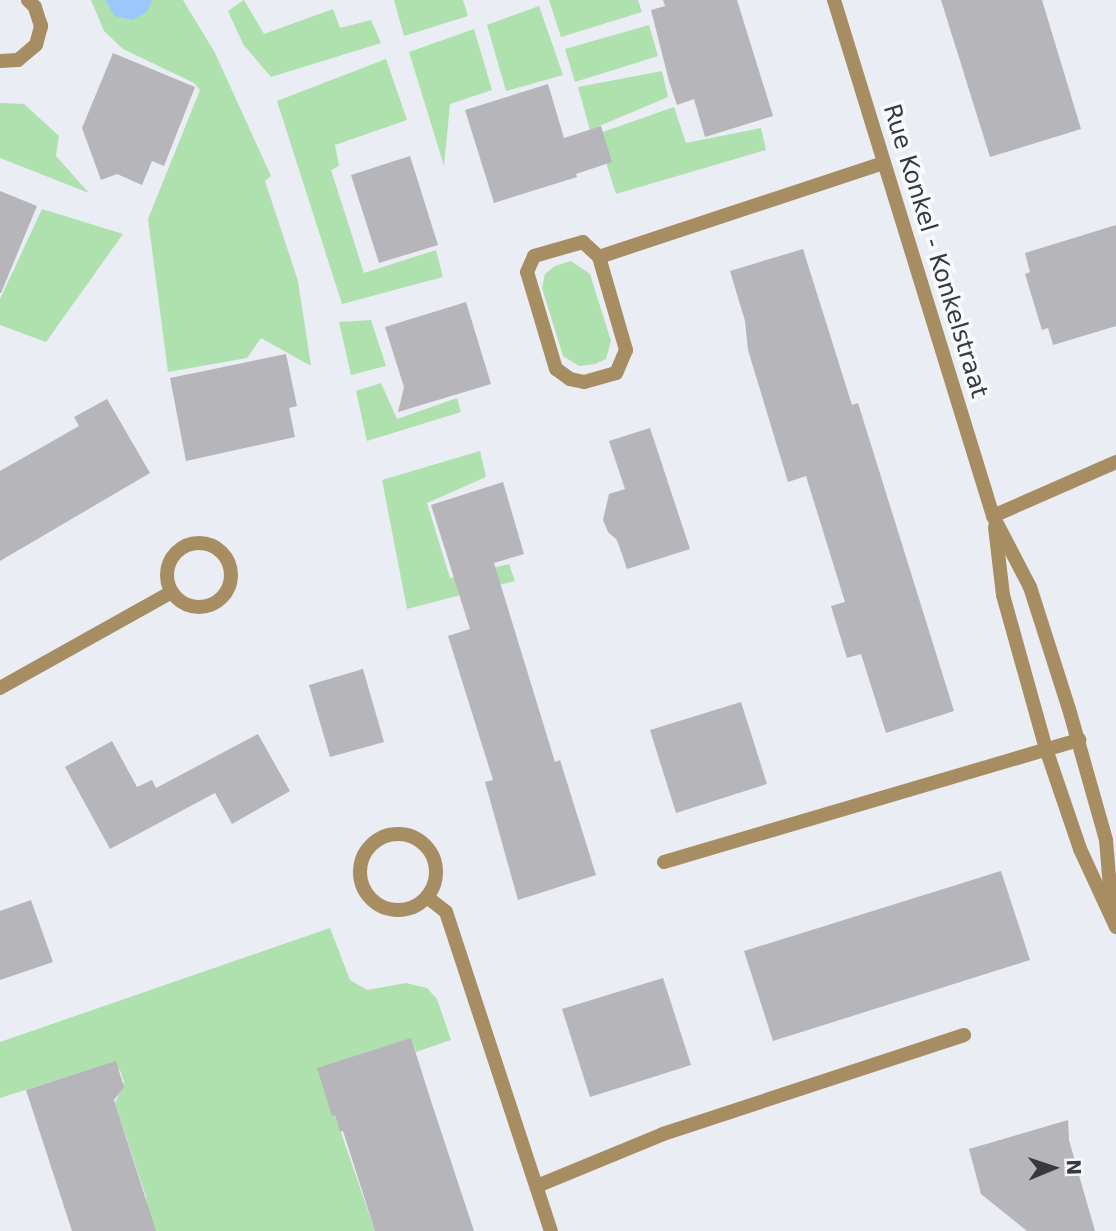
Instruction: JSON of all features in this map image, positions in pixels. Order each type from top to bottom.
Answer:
[{"type":"street","points":[[0,61],[18,60],[36,45],[41,26],[38,14],[28,0]]},
{"type":"street","name":"Rue Konkel - Konkelstraat","points":[[834,0],[993,516],[1003,595],[1046,749],[1080,849],[1114,920]]},
{"type":"street","points":[[599,257],[884,163]]},
{"type":"street","points":[[583,242],[599,257],[626,350],[616,373],[584,382],[570,379],[556,369],[527,272],[534,256],[583,242]]},
{"type":"street","points":[[993,516],[1116,462]]},
{"type":"street","name":"Rue Konkel - Konkelstraat","points":[[993,516],[1030,587],[1079,740],[1106,840],[1114,920]]},
{"type":"street","points":[[202,543],[222,552],[229,562],[230,585],[217,601],[196,607],[185,604],[172,592],[168,576],[170,562],[180,549],[202,543]]},
{"type":"street","points":[[0,688],[172,592]]},
{"type":"street","points":[[664,862],[1079,740]]},
{"type":"street","points":[[387,835],[410,836],[420,841],[429,849],[436,865],[435,882],[427,897],[414,908],[398,911],[381,908],[367,897],[360,881],[359,870],[368,848],[387,835]]},
{"type":"street","points":[[427,897],[446,912],[551,1231]]},
{"type":"street","points":[[537,1186],[663,1134],[964,1035]]},
{"type":"green space","points":[[91,0],[183,0],[215,53],[271,176],[265,181],[298,281],[311,366],[261,338],[247,358],[168,372],[148,219],[200,90],[194,83],[123,49],[104,31]]},
{"type":"green space","points":[[244,0],[264,34],[333,9],[340,28],[371,20],[381,43],[271,77],[243,44],[228,11]]},
{"type":"green space","points":[[394,0],[463,0],[468,16],[404,36]]},
{"type":"green space","points":[[549,0],[638,0],[642,12],[561,37]]},
{"type":"green space","points":[[539,6],[563,75],[506,91],[487,25]]},
{"type":"green space","points":[[649,25],[658,56],[575,82],[565,49]]},
{"type":"green space","points":[[474,29],[492,90],[450,104],[444,166],[409,52]]},
{"type":"green space","points":[[386,59],[407,120],[335,145],[339,166],[331,170],[364,273],[436,250],[443,277],[342,304],[277,101]]},
{"type":"green space","points":[[662,71],[668,97],[590,130],[578,87]]},
{"type":"green space","points":[[0,103],[24,104],[59,136],[56,156],[89,193],[0,158]]},
{"type":"green space","points":[[674,107],[686,143],[761,128],[766,150],[616,194],[597,134]]},
{"type":"green space","points":[[42,209],[123,234],[46,342],[0,325],[0,299]]},
{"type":"green space","points":[[571,261],[590,274],[611,341],[606,359],[595,364],[579,366],[563,356],[542,288],[545,274],[555,266]]},
{"type":"green space","points":[[371,320],[386,366],[351,375],[339,322]]},
{"type":"green space","points":[[381,383],[397,419],[457,398],[461,412],[367,441],[356,391]]},
{"type":"green space","points":[[480,451],[486,477],[427,503],[450,578],[509,564],[515,581],[407,609],[382,480]]},
{"type":"green space","points":[[330,928],[350,980],[367,990],[406,983],[427,988],[437,999],[451,1040],[416,1052],[411,1038],[335,1115],[375,1231],[150,1231],[146,1197],[115,1103],[124,1082],[120,1070],[108,1064],[0,1098],[0,1042]]},
{"type":"water","points":[[105,0],[152,0],[147,12],[132,20],[115,16]]},
{"type":"building","points":[[663,0],[737,0],[773,116],[705,137],[694,99],[677,105],[669,81],[651,10],[665,6]]},
{"type":"building","points":[[941,0],[1042,0],[1081,129],[990,157]]},
{"type":"building","points":[[113,53],[195,87],[164,166],[152,161],[142,185],[117,174],[101,180],[82,128]]},
{"type":"building","points":[[548,84],[564,138],[601,126],[612,162],[576,174],[577,177],[494,203],[465,110]]},
{"type":"building","points":[[410,156],[438,245],[379,263],[351,175]]},
{"type":"building","points":[[0,191],[37,206],[1,293],[0,293]]},
{"type":"building","points":[[1116,225],[1116,326],[1053,345],[1048,328],[1042,330],[1025,274],[1030,272],[1025,253]]},
{"type":"building","points":[[803,249],[852,405],[858,403],[954,711],[886,733],[861,654],[847,658],[831,606],[845,602],[806,476],[788,482],[748,350],[745,321],[730,271]]},
{"type":"building","points":[[466,302],[491,384],[398,412],[404,387],[385,327]]},
{"type":"building","points":[[286,354],[297,406],[289,408],[295,437],[186,461],[170,378]]},
{"type":"building","points":[[107,399],[150,473],[0,561],[0,471],[79,426],[74,417]]},
{"type":"building","points":[[650,428],[690,549],[627,569],[617,540],[608,532],[603,520],[609,494],[625,489],[609,441]]},
{"type":"building","points":[[503,482],[524,554],[494,563],[555,762],[560,760],[596,875],[518,900],[485,782],[493,780],[448,636],[470,629],[431,505]]},
{"type":"building","points":[[363,669],[384,742],[330,757],[309,685]]},
{"type":"building","points":[[741,702],[767,784],[676,813],[650,730]]},
{"type":"building","points":[[258,734],[290,791],[232,824],[215,793],[110,849],[65,767],[112,741],[137,787],[152,780],[156,788]]},
{"type":"building","points":[[1001,871],[1030,960],[773,1041],[744,951]]},
{"type":"building","points":[[31,900],[53,962],[0,980],[0,911]]},
{"type":"building","points":[[663,978],[691,1065],[590,1097],[562,1009]]},
{"type":"building","points":[[411,1038],[474,1231],[375,1231],[343,1131],[340,1132],[335,1115],[332,1116],[317,1068]]},
{"type":"building","points":[[116,1061],[124,1087],[114,1100],[156,1231],[72,1231],[26,1090]]},
{"type":"building","points":[[1068,1120],[1069,1140],[1095,1231],[1027,1231],[981,1194],[969,1149]]}]
